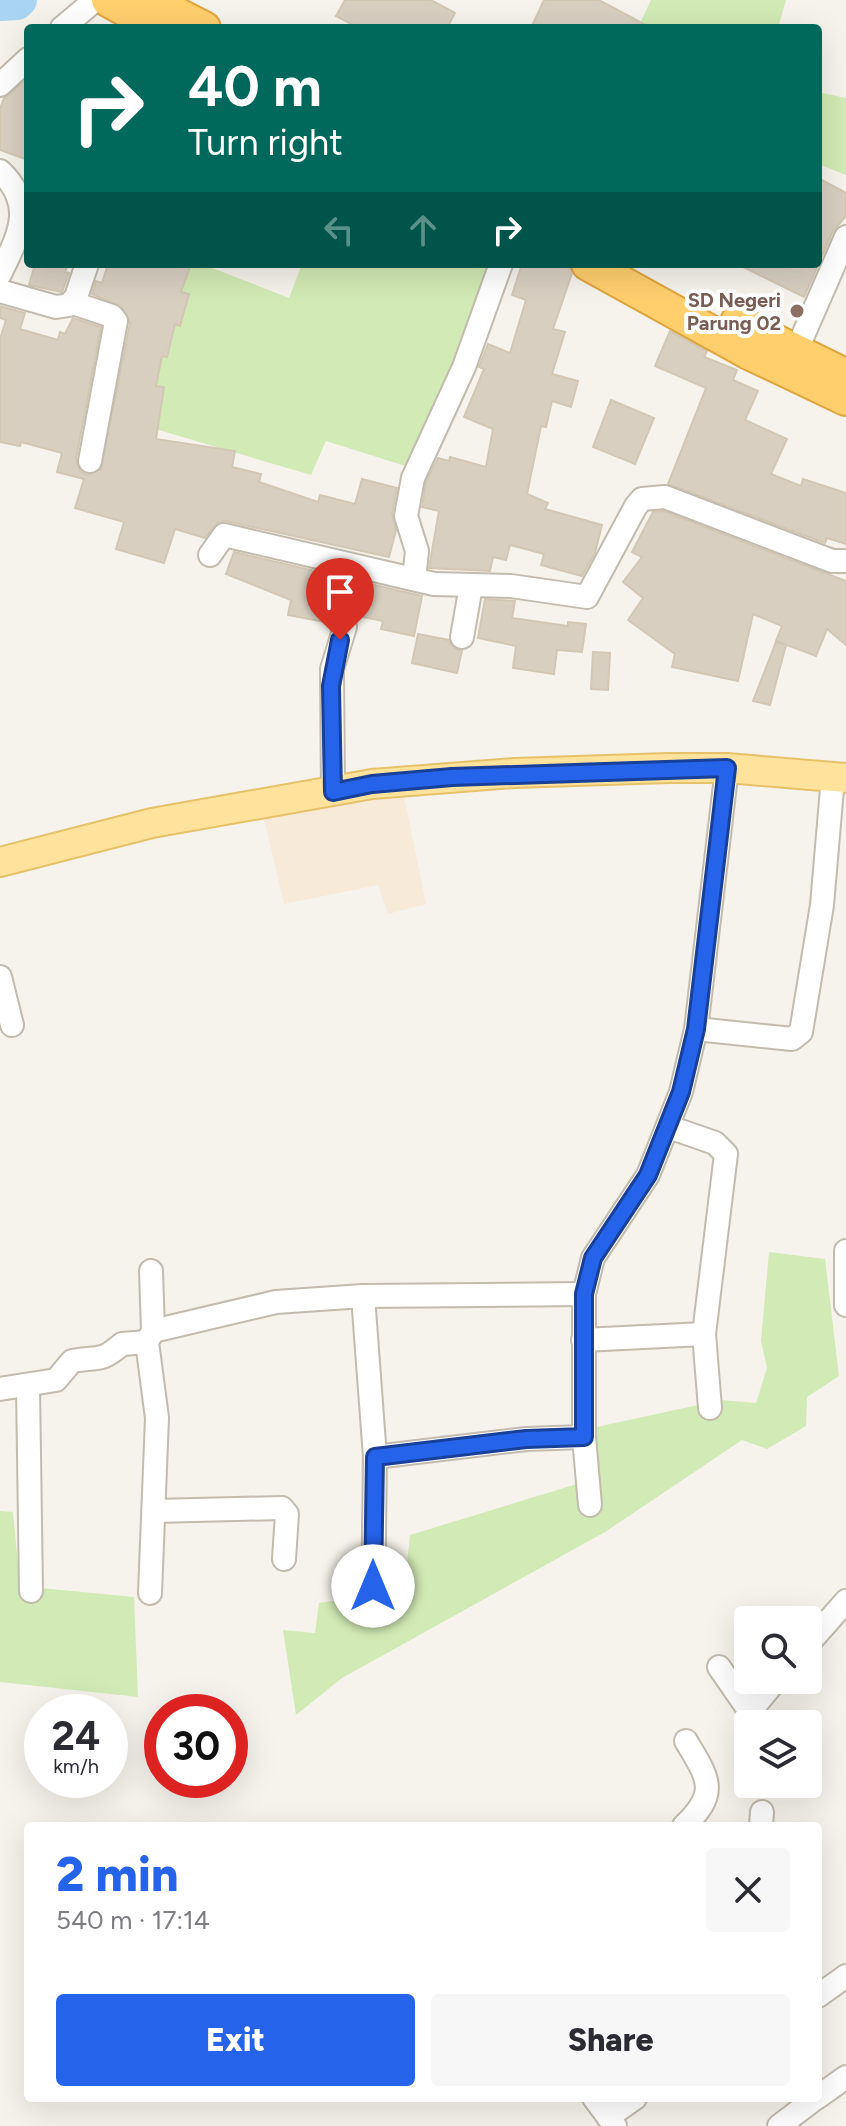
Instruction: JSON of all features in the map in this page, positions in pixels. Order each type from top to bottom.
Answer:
[{"type":"highway","points":[[108,0],[151,24]]},
{"type":"highway","points":[[149,0],[196,24]]},
{"type":"highway","points":[[596,268],[791,361],[846,376]]},
{"type":"highway","points":[[636,268],[791,361],[846,399]]},
{"type":"main road","points":[[0,862],[152,823],[372,784],[468,776],[727,768],[840,777]]},
{"type":"street","points":[[67,24],[95,0]]},
{"type":"street","points":[[0,85],[24,63]]},
{"type":"street","points":[[0,171],[17,188],[23,204],[21,220],[0,274]]},
{"type":"street","points":[[791,361],[846,237]]},
{"type":"street","points":[[73,303],[86,268]]},
{"type":"street","points":[[414,579],[417,551],[406,516],[410,489],[464,367],[500,268]]},
{"type":"street","points":[[0,291],[56,307],[73,303],[112,316],[116,321],[90,461]]},
{"type":"street","points":[[210,555],[224,535],[414,579],[471,586],[511,586],[587,597],[636,506],[642,499],[654,496],[721,516],[832,561],[846,561]]},
{"type":"street","points":[[462,637],[471,586]]},
{"type":"street","points":[[333,792],[332,669],[345,627]]},
{"type":"street","points":[[590,1505],[584,1437],[584,1294],[593,1258],[648,1175],[669,1127],[696,1029],[727,768]]},
{"type":"street","points":[[696,1029],[792,1039],[801,1032],[840,777]]},
{"type":"street","points":[[0,977],[12,1025]]},
{"type":"street","points":[[669,1127],[715,1143],[726,1154],[704,1334],[710,1408]]},
{"type":"street","points":[[845,1294],[846,1251]]},
{"type":"street","points":[[150,1593],[157,1418],[150,1337],[151,1271]]},
{"type":"street","points":[[0,1389],[56,1380],[72,1361],[100,1360],[110,1357],[122,1344],[276,1302],[363,1296],[584,1294]]},
{"type":"street","points":[[363,1296],[375,1457],[373,1611]]},
{"type":"street","points":[[583,1340],[704,1334]]},
{"type":"street","points":[[28,1386],[31,1591]]},
{"type":"street","points":[[375,1457],[526,1439],[584,1437]]},
{"type":"street","points":[[154,1511],[282,1508],[287,1514],[284,1559]]},
{"type":"street","points":[[822,1628],[846,1601]]},
{"type":"street","points":[[719,1667],[734,1689]]},
{"type":"street","points":[[738,1694],[746,1706],[757,1703],[764,1694]]},
{"type":"street","points":[[686,1741],[707,1776],[709,1787],[701,1808],[688,1822]]},
{"type":"street","points":[[822,1993],[846,1976]]},
{"type":"street","points":[[822,2094],[846,2077]]},
{"type":"street","points":[[597,2102],[611,2122],[631,2102]]},
{"type":"street","points":[[779,2126],[810,2102]]},
{"type":"shaded area","points":[[402,786],[426,904],[388,914],[378,885],[284,904],[261,806]]},
{"type":"green space","points":[[651,0],[786,0],[779,24],[640,24]]},
{"type":"green space","points":[[822,93],[846,98],[846,175],[822,166]]},
{"type":"green space","points":[[186,268],[212,268],[289,298],[300,268],[490,268],[415,469],[326,441],[311,475],[142,425]]},
{"type":"green space","points":[[769,1252],[825,1259],[839,1376],[807,1397],[806,1426],[767,1449],[742,1440],[605,1532],[342,1678],[296,1715],[283,1630],[315,1633],[319,1603],[404,1591],[410,1535],[600,1477],[592,1428],[721,1400],[756,1403],[767,1368],[761,1341]]},
{"type":"green space","points":[[0,1511],[13,1512],[20,1586],[134,1597],[138,1697],[0,1682]]},
{"type":"building","points":[[345,0],[431,0],[455,13],[449,24],[351,24],[336,16]]},
{"type":"building","points":[[544,0],[599,0],[644,24],[533,24]]},
{"type":"building","points":[[24,81],[24,159],[0,150],[0,109],[4,98]]},
{"type":"building","points":[[822,180],[846,193],[846,216],[833,231],[822,256]]},
{"type":"building","points":[[34,268],[66,268],[65,272],[69,273],[62,292],[29,285]]},
{"type":"building","points":[[107,268],[190,268],[181,292],[189,294],[180,326],[175,324],[167,357],[162,356],[156,386],[164,387],[156,439],[235,451],[232,467],[261,474],[259,482],[318,502],[320,495],[355,504],[362,479],[397,488],[392,514],[396,530],[389,557],[226,521],[218,522],[205,538],[175,529],[164,563],[116,549],[124,522],[75,508],[84,479],[57,472],[62,453],[21,442],[20,446],[0,442],[0,339],[6,320],[0,318],[0,306],[25,313],[20,329],[58,340],[60,332],[65,334],[73,318],[101,327],[76,459],[80,471],[87,475],[101,469],[130,323],[122,307],[92,294],[96,281],[102,283]]},
{"type":"building","points":[[521,268],[570,268],[572,273],[553,329],[565,332],[552,374],[578,381],[571,407],[552,401],[546,427],[541,426],[527,494],[548,503],[545,509],[602,525],[595,553],[582,576],[541,565],[544,554],[510,545],[506,560],[493,557],[490,571],[429,568],[439,511],[422,507],[426,482],[438,458],[449,461],[450,457],[486,467],[493,429],[464,417],[484,369],[479,367],[488,344],[510,353],[526,300],[512,295]]},
{"type":"building","points":[[745,268],[817,268],[804,297]]},
{"type":"building","points":[[670,331],[707,351],[704,357],[737,370],[733,380],[758,391],[745,420],[787,439],[771,474],[801,486],[803,479],[846,493],[846,544],[827,538],[825,543],[668,484],[706,388],[655,366]]},
{"type":"building","points":[[611,400],[654,418],[635,464],[593,447]]},
{"type":"building","points":[[663,511],[846,581],[846,645],[827,629],[816,656],[776,641],[782,626],[753,614],[738,681],[672,667],[675,654],[628,620],[643,598],[623,582],[642,557],[632,552],[653,512]]},
{"type":"building","points":[[234,552],[422,596],[414,636],[381,629],[383,621],[348,614],[326,611],[325,622],[288,615],[291,600],[226,574]]},
{"type":"building","points":[[485,599],[515,601],[512,618],[568,626],[568,622],[586,624],[582,652],[557,650],[554,674],[513,668],[516,646],[478,638]]},
{"type":"building","points":[[418,634],[449,640],[454,648],[462,651],[457,673],[412,663]]},
{"type":"building","points":[[776,642],[786,645],[770,705],[753,701]]},
{"type":"building","points":[[593,652],[610,653],[608,690],[591,689]]},
{"type":"waterway","points":[[0,4],[20,0]]},
{"type":"place","name":"SD Negeri Parung 02","points":[[797,311]]},
{"type":"route","points":[[340,640],[331,686],[333,792],[372,784],[514,773],[727,768],[696,1029],[681,1092],[648,1175],[593,1258],[584,1294],[584,1437],[526,1439],[375,1457],[373,1586]]}]
